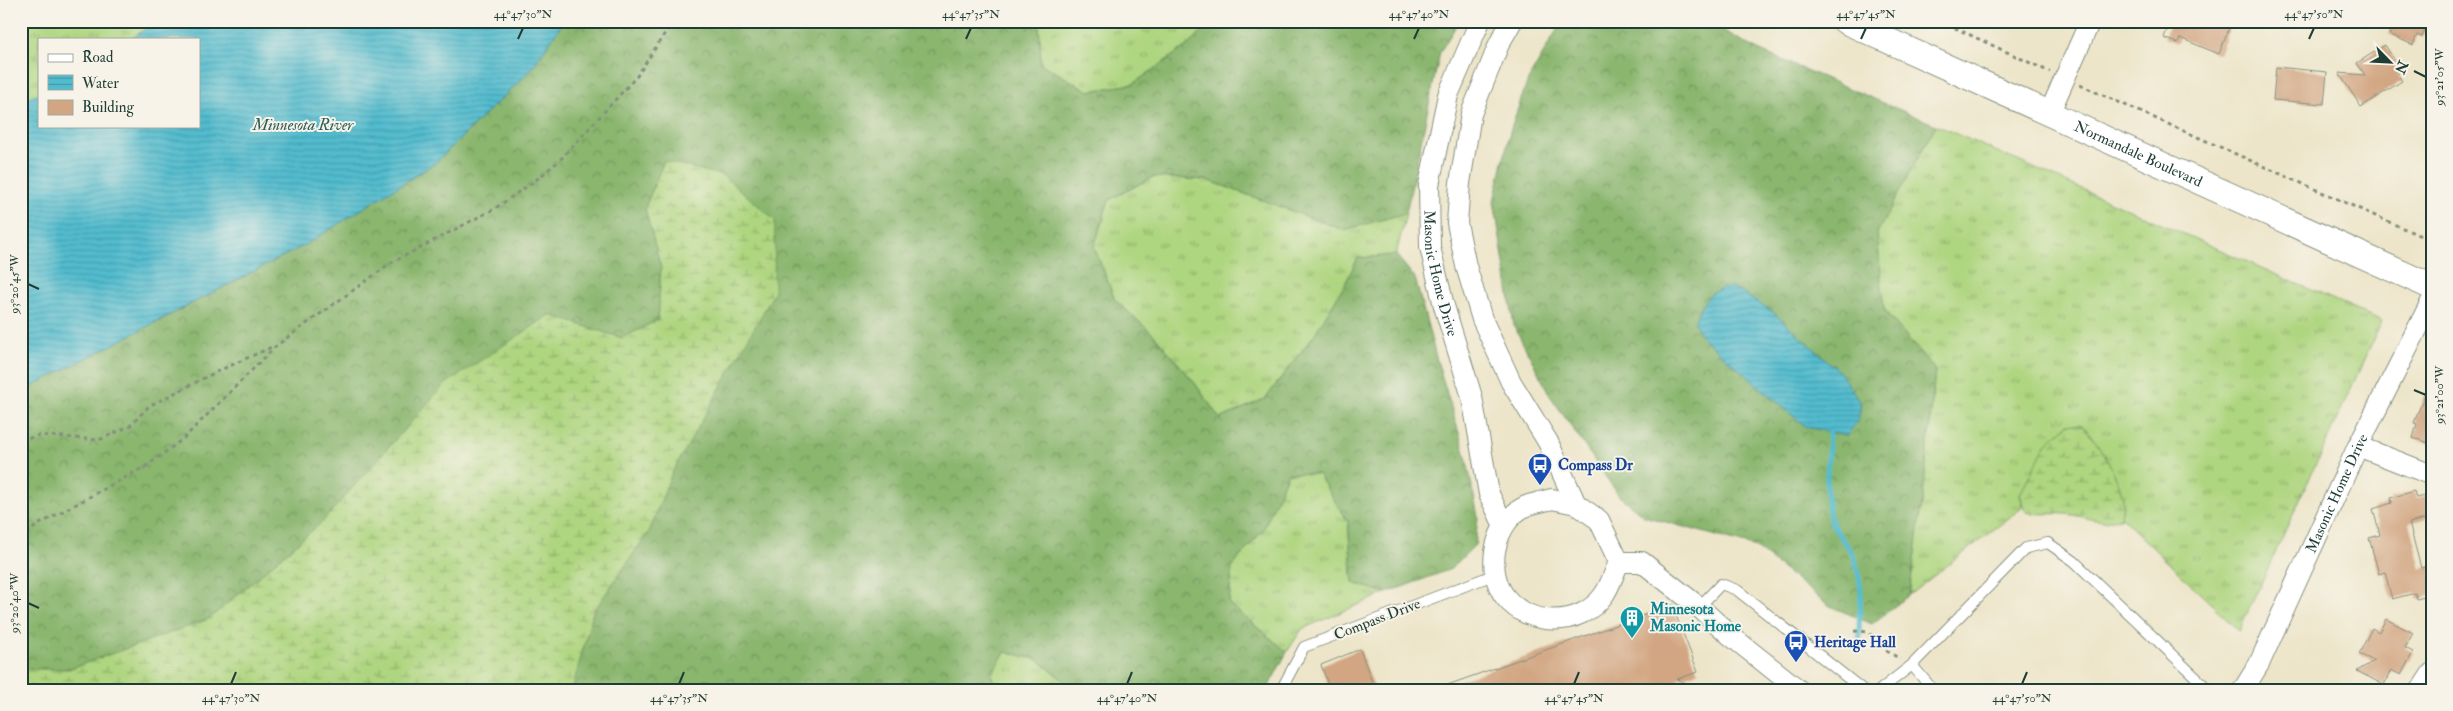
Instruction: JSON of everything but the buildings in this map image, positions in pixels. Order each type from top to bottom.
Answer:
[{"type":"street","name":"Masonic Home Drive","points":[[1480,21],[1448,96],[1429,185],[1430,247],[1444,306],[1472,397],[1489,494],[1504,526]]},
{"type":"street","name":"Masonic Home Drive","points":[[1512,21],[1499,44],[1471,114],[1460,183],[1457,223],[1466,266],[1482,319],[1510,382],[1548,442],[1576,504]]},
{"type":"street","name":"Normandale Boulevard","points":[[1845,21],[2432,287]]},
{"type":"street","points":[[2049,114],[2090,21]]},
{"type":"street","name":"Masonic Home Drive","points":[[2243,690],[2259,664],[2291,598],[2358,446],[2432,300]]},
{"type":"street","points":[[2358,446],[2432,475]]},
{"type":"street","points":[[1552,499],[1576,504],[1600,520],[1619,562],[1602,597],[1580,615],[1557,621],[1528,615],[1506,599],[1498,583],[1493,556],[1504,526],[1525,506],[1552,499]]},
{"type":"street","points":[[1619,562],[1642,562],[1799,690]]},
{"type":"street","points":[[2422,690],[2432,672]]},
{"type":"lane","points":[[1880,690],[1912,665],[2026,548],[2048,544],[2074,561],[2204,688]]},
{"type":"lane","name":"Compass Drive","points":[[1281,690],[1304,647],[1496,574]]},
{"type":"lane","points":[[1699,607],[1721,584],[1737,590],[1863,690]]},
{"type":"lane","points":[[1912,665],[1933,690]]},
{"type":"path","points":[[21,540],[36,526],[148,465],[184,438],[277,345],[391,263],[494,209],[536,180],[560,160],[637,76],[673,21]]},
{"type":"path","points":[[1940,21],[2065,79],[2432,242]]},
{"type":"path","points":[[21,441],[39,435],[99,440],[130,426],[149,406],[216,372],[277,345]]},
{"type":"path","points":[[1854,630],[1868,632],[1887,652],[1912,665]]},
{"type":"green space","points":[[21,21],[157,21],[132,38],[38,38],[38,93],[21,100]]},
{"type":"green space","points":[[564,21],[1039,21],[1041,64],[1089,91],[1133,84],[1188,45],[1214,21],[1459,21],[1440,52],[1406,213],[1344,230],[1207,180],[1153,177],[1109,200],[1094,247],[1115,300],[1153,334],[1194,382],[1220,419],[1266,398],[1314,335],[1344,286],[1358,258],[1396,255],[1415,278],[1436,357],[1466,456],[1478,517],[1475,545],[1451,569],[1386,593],[1353,583],[1348,522],[1318,474],[1288,473],[1263,530],[1232,566],[1229,604],[1287,652],[1267,690],[1075,690],[1037,659],[1005,652],[991,675],[997,690],[572,690],[593,612],[650,530],[671,475],[712,399],[664,161],[645,208],[661,268],[658,320],[622,338],[550,315],[322,522],[209,619],[69,669],[21,669],[21,392],[305,245],[435,163],[530,71]]},
{"type":"green space","points":[[1039,21],[1214,21],[1188,45],[1133,84],[1089,91],[1041,64]]},
{"type":"green space","points":[[1562,21],[1707,21],[1758,50],[1936,125],[1877,233],[1884,310],[1935,370],[1923,496],[1909,595],[1872,624],[1830,606],[1753,546],[1644,516],[1619,496],[1551,397],[1514,326],[1494,201],[1511,128],[1528,80]]},
{"type":"green space","points":[[1936,125],[2382,321],[2239,631],[2121,517],[2123,502],[2082,425],[2068,424],[2020,494],[2023,507],[1909,595],[1923,496],[1935,370],[1884,310],[1876,233]]},
{"type":"green space","points":[[664,161],[724,176],[775,220],[774,293],[671,475],[650,530],[593,612],[572,690],[21,690],[21,669],[69,669],[209,619],[322,522],[445,384],[550,315],[622,338],[658,320],[661,268],[645,208]]},
{"type":"green space","points":[[1153,177],[1207,180],[1344,230],[1406,213],[1396,255],[1358,258],[1344,286],[1314,335],[1266,398],[1220,419],[1194,382],[1153,334],[1115,300],[1094,247],[1109,200]]},
{"type":"green space","points":[[2069,424],[2082,425],[2095,440],[2108,461],[2122,493],[2121,517],[2114,520],[2101,521],[2066,514],[2026,512],[2020,494],[2047,443]]},
{"type":"green space","points":[[1288,473],[1318,474],[1348,522],[1353,583],[1386,593],[1302,629],[1287,652],[1229,604],[1232,566],[1263,530]]},
{"type":"green space","points":[[1005,652],[1037,659],[1075,690],[997,690],[991,675]]},
{"type":"water","name":"Minnesota River","points":[[157,21],[564,21],[530,71],[435,163],[305,245],[21,392],[21,100],[38,93],[38,128],[200,128],[200,38],[132,38]]},
{"type":"water","points":[[1732,287],[1773,312],[1839,371],[1861,403],[1858,420],[1847,436],[1806,427],[1702,337],[1694,322],[1700,308],[1712,293]]},
{"type":"waterway","points":[[1829,432],[1828,509],[1833,526],[1849,548],[1857,567],[1861,590],[1859,629],[1861,651]]},
{"type":"place","name":"Compass Dr","points":[[1540,486]]},
{"type":"place","name":"Minnesota Masonic Home","points":[[1632,639]]},
{"type":"place","name":"Heritage Hall","points":[[1796,663]]}]
